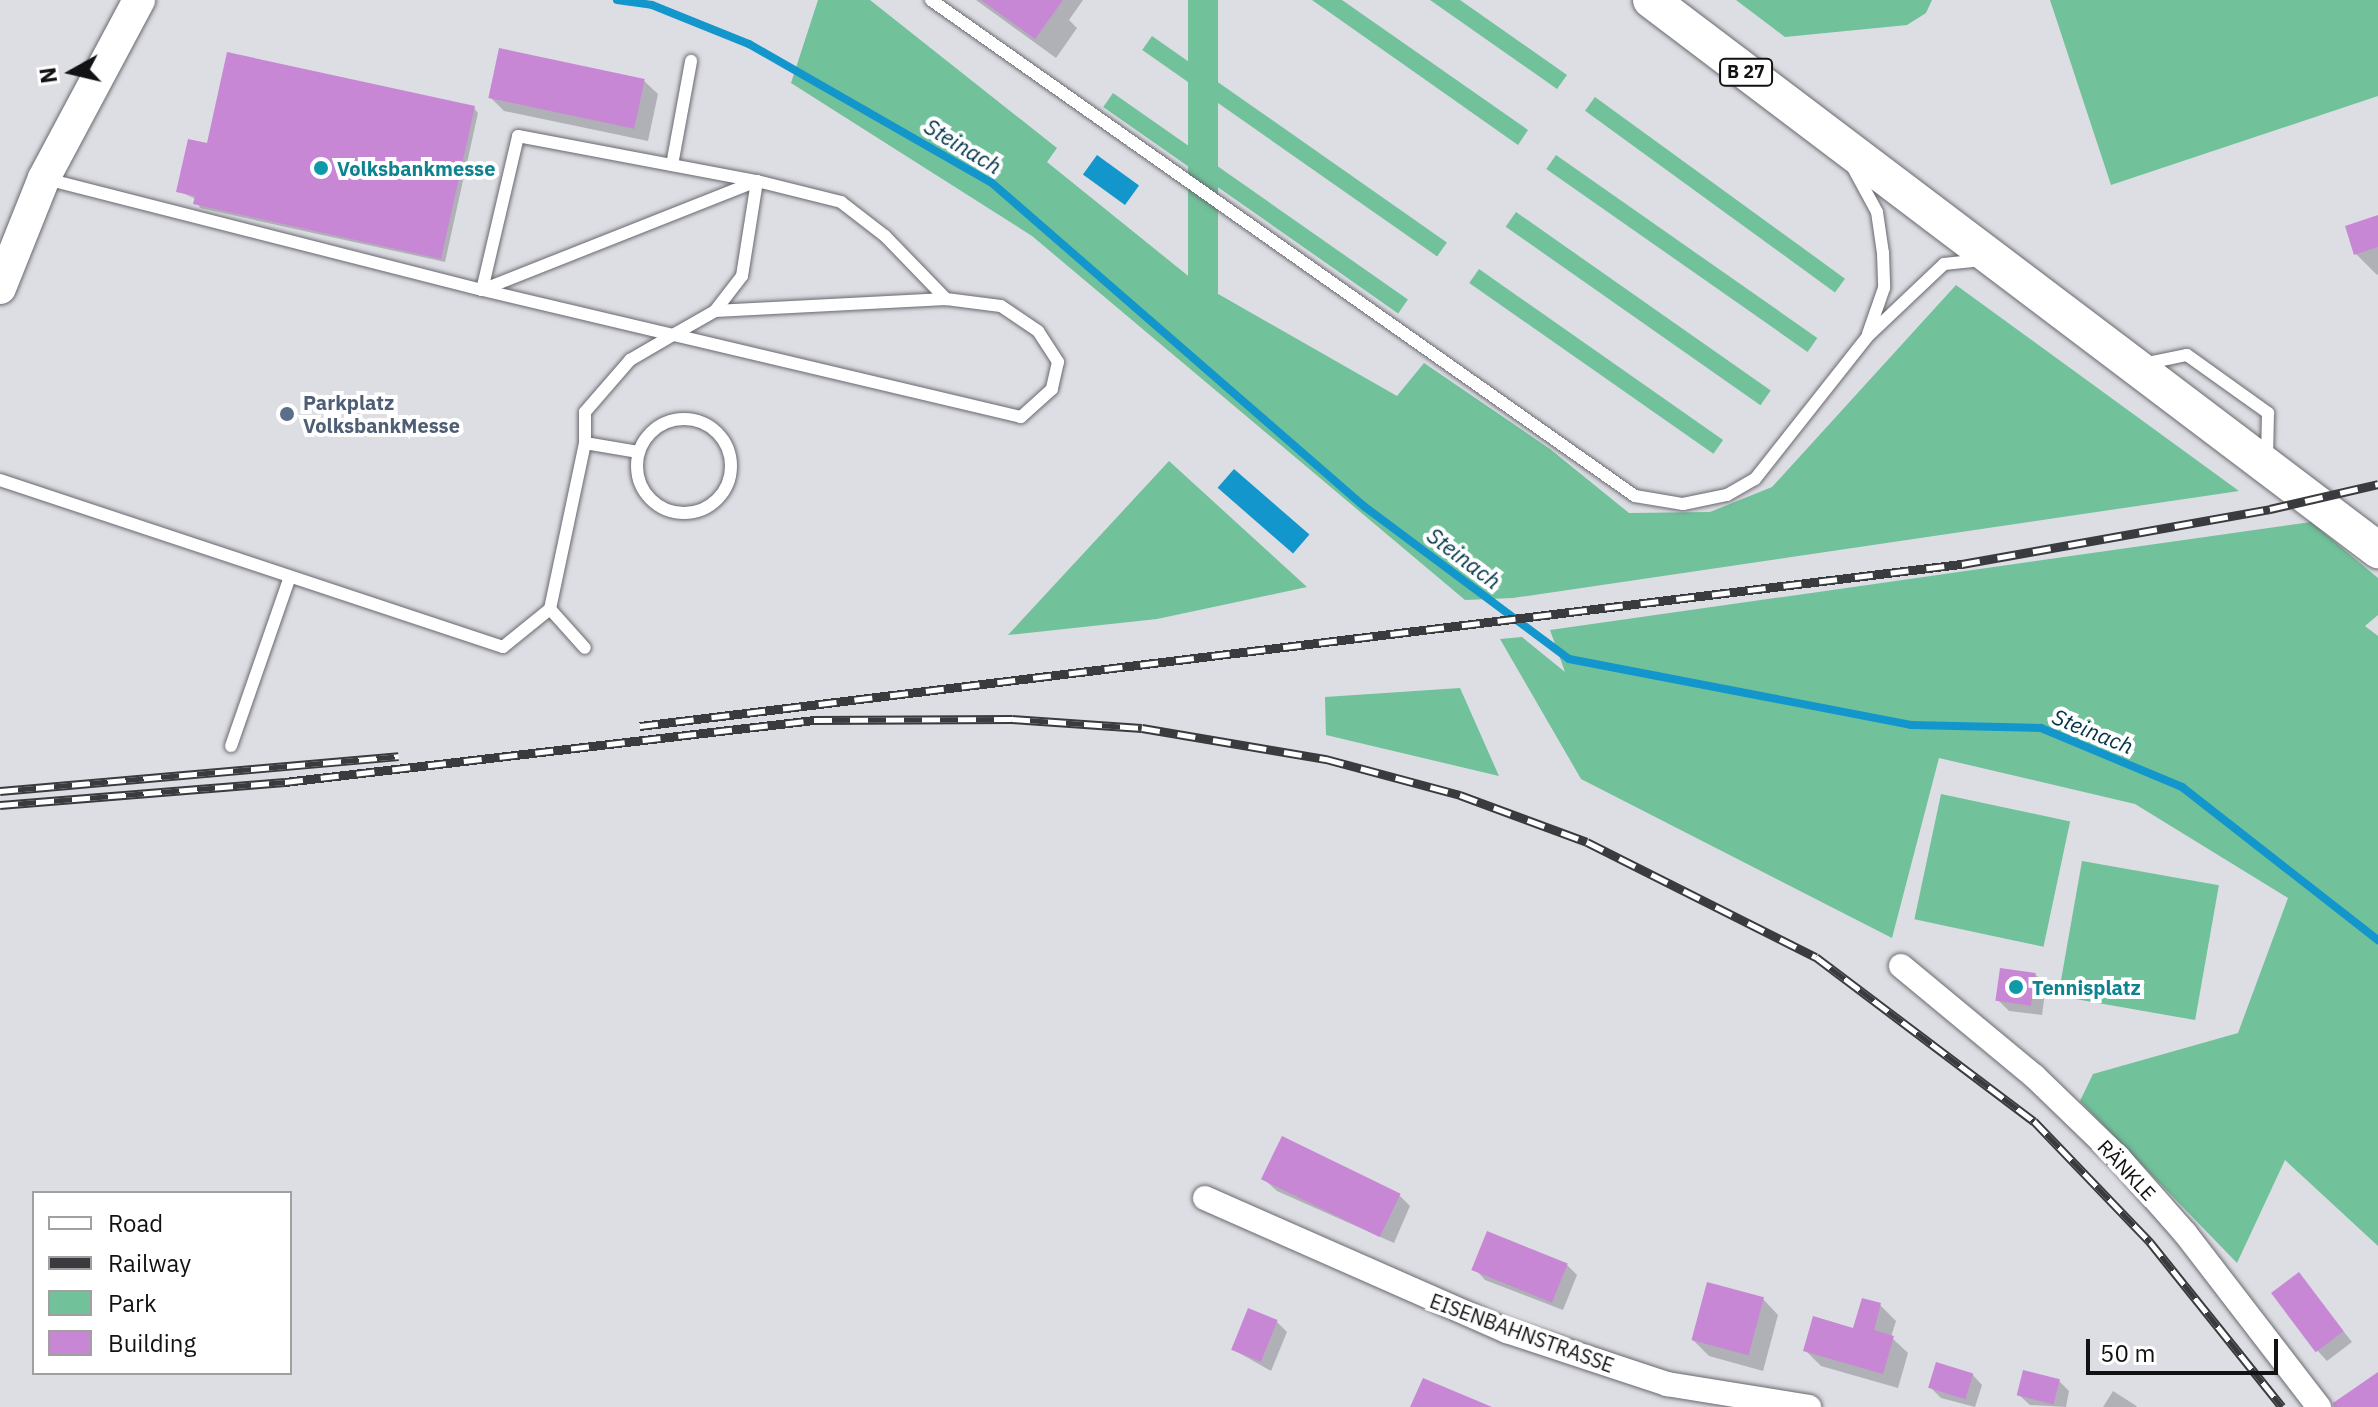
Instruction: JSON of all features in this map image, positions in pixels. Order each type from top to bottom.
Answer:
[{"type":"main road","name":"B 27","points":[[1651,0],[1993,261],[2329,509],[2378,550]]},
{"type":"street","points":[[0,288],[44,178],[139,0]]},
{"type":"street","name":"RÄNKLE","points":[[1901,966],[2034,1076],[2119,1158],[2185,1233],[2319,1407]]},
{"type":"street","name":"EISENBAHNSTRASSE","points":[[1205,1198],[1507,1331],[1667,1384],[1809,1407]]},
{"type":"lane","points":[[931,0],[1635,496],[1683,504],[1727,495],[1755,479],[1867,337],[1944,264],[1993,261]]},
{"type":"lane","points":[[672,165],[691,61]]},
{"type":"lane","points":[[482,290],[518,136],[757,181],[841,202],[885,236],[946,299]]},
{"type":"lane","points":[[1840,145],[1877,212],[1881,239],[1884,288],[1867,337]]},
{"type":"lane","points":[[44,178],[482,290],[1021,417],[1052,389],[1058,362],[1038,331],[1001,306],[946,299],[715,311]]},
{"type":"lane","points":[[482,290],[757,181]]},
{"type":"lane","points":[[0,480],[503,647],[550,609],[585,443],[585,412],[630,360],[715,311],[742,276],[757,181]]},
{"type":"lane","points":[[698,419],[726,443],[730,479],[707,508],[671,512],[642,489],[638,452],[661,423],[698,419]]},
{"type":"lane","points":[[585,443],[638,452]]},
{"type":"lane","points":[[231,746],[290,577]]},
{"type":"lane","points":[[550,609],[585,648]]},
{"type":"green space","points":[[818,0],[870,0],[1057,148],[1047,162],[1192,279],[1397,396],[1424,363],[1550,449],[1629,513],[1710,512],[1772,487],[1956,285],[2239,491],[1513,598],[1465,600],[1032,236],[791,83]]},
{"type":"green space","points":[[1188,0],[1218,0],[1218,352],[1188,352]]},
{"type":"green space","points":[[1312,0],[1342,0],[1528,130],[1518,145]]},
{"type":"green space","points":[[1430,0],[1460,0],[1567,75],[1557,89]]},
{"type":"green space","points":[[1736,0],[1932,0],[1926,13],[1907,25],[1785,37]]},
{"type":"green space","points":[[2050,0],[2378,0],[2378,96],[2111,185]]},
{"type":"green space","points":[[1152,36],[1447,242],[1437,256],[1142,50]]},
{"type":"green space","points":[[1113,93],[1408,299],[1398,313],[1103,107]]},
{"type":"green space","points":[[1595,97],[1845,279],[1835,292],[1585,111]]},
{"type":"green space","points":[[1556,155],[1817,338],[1808,352],[1546,169]]},
{"type":"green space","points":[[1516,212],[1771,390],[1760,405],[1506,227]]},
{"type":"green space","points":[[1479,269],[1723,440],[1713,454],[1469,283]]},
{"type":"green space","points":[[1169,461],[1307,587],[1157,619],[1008,635]]},
{"type":"green space","points":[[2311,522],[2378,578],[2378,615],[2365,626],[2378,636],[2378,1246],[2285,1160],[2237,1263],[2080,1101],[2093,1074],[2238,1033],[2288,898],[2135,804],[1939,758],[1892,938],[1581,779],[1500,639],[1522,637],[1565,672],[1550,630]]},
{"type":"green space","points":[[1460,688],[1499,776],[1326,735],[1325,697]]},
{"type":"green space","points":[[1941,794],[2070,821],[2044,947],[1914,919]]},
{"type":"green space","points":[[2082,861],[2219,885],[2195,1020],[2058,996]]},
{"type":"water","points":[[1097,155],[1139,186],[1125,205],[1083,174]]},
{"type":"water","points":[[1234,469],[1309,535],[1293,553],[1218,488]]},
{"type":"building","points":[[981,0],[1063,0],[1035,39]]},
{"type":"building","points":[[499,48],[645,79],[634,129],[488,98]]},
{"type":"building","name":"Volksbankmesse","points":[[227,52],[475,106],[441,259],[193,204],[195,196],[176,192],[188,139],[207,143]]},
{"type":"building","points":[[2378,215],[2378,247],[2354,255],[2345,226]]},
{"type":"building","name":"Tennisplatz","points":[[2000,968],[2036,973],[2031,1006],[1995,1001]]},
{"type":"building","points":[[1282,1136],[1401,1194],[1380,1237],[1261,1179]]},
{"type":"building","points":[[1487,1231],[1568,1264],[1552,1303],[1471,1270]]},
{"type":"building","points":[[2299,1272],[2344,1331],[2316,1352],[2271,1293]]},
{"type":"building","points":[[1707,1282],[1764,1297],[1748,1355],[1691,1340]]},
{"type":"building","points":[[1862,1298],[1881,1303],[1874,1330],[1894,1336],[1883,1374],[1803,1351],[1813,1316],[1853,1328]]},
{"type":"building","points":[[1248,1308],[1278,1320],[1261,1362],[1231,1350]]},
{"type":"building","points":[[1936,1362],[1973,1373],[1965,1399],[1928,1388]]},
{"type":"building","points":[[2023,1370],[2060,1379],[2054,1404],[2017,1395]]},
{"type":"building","points":[[2378,1372],[2378,1407],[2334,1407],[2333,1403]]},
{"type":"building","points":[[1423,1378],[1492,1407],[1410,1407]]},
{"type":"waterway","name":"Steinach","points":[[617,0],[652,5],[749,44],[992,183],[1365,507],[1569,659],[1911,725],[2041,728],[2182,787],[2378,940]]},
{"type":"railway","points":[[640,726],[1962,564],[2270,509],[2378,484]]},
{"type":"railway","points":[[0,805],[285,782],[814,720],[1012,719],[1142,728],[1326,759],[1460,795],[1587,842],[1816,957],[2034,1121],[2150,1242],[2282,1407]]},
{"type":"railway","points":[[0,791],[398,756]]},
{"type":"place","name":"Volksbankmesse","points":[[321,168]]},
{"type":"place","name":"Parkplatz VolksbankMesse","points":[[287,414]]},
{"type":"place","name":"Tennisplatz","points":[[2016,987]]}]
